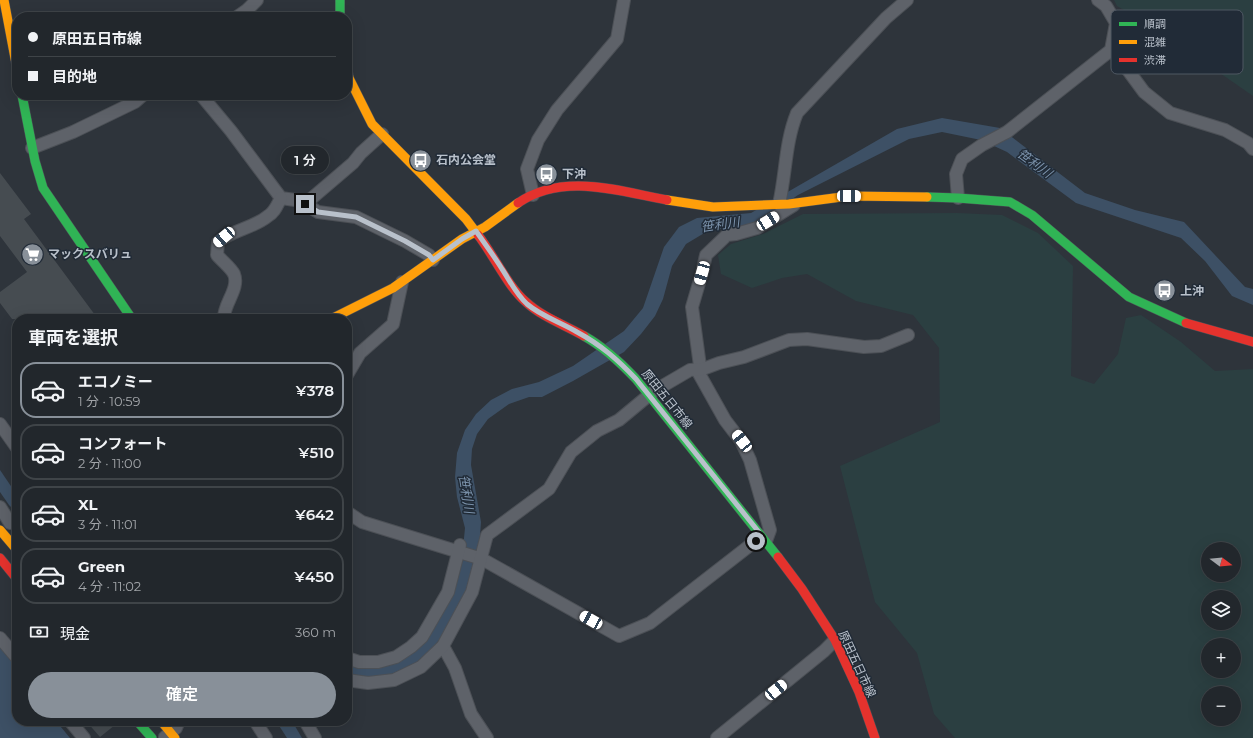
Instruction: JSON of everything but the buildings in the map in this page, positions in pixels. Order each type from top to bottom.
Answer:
[{"type":"street","points":[[4,0],[12,42]]},
{"type":"street","points":[[244,12],[257,0]]},
{"type":"street","points":[[340,0],[340,12]]},
{"type":"street","points":[[533,195],[526,169],[538,140],[557,110],[617,39],[624,0]]},
{"type":"street","points":[[789,203],[783,188],[791,128],[797,113],[886,18],[907,0]]},
{"type":"street","points":[[1098,0],[1106,6],[1111,14]]},
{"type":"street","points":[[958,198],[956,174],[962,159],[982,144],[1007,132],[1111,50]]},
{"type":"street","points":[[1131,74],[1144,92],[1170,113],[1226,130],[1248,143],[1253,150]]},
{"type":"street","name":"原田五日市線","points":[[352,84],[372,124],[450,202],[476,231],[501,267],[512,286],[525,302],[542,314],[575,331],[601,347],[615,358],[636,379],[764,538],[802,589],[835,640],[859,692],[876,738]]},
{"type":"street","points":[[23,100],[32,148],[43,188],[129,314]]},
{"type":"street","points":[[32,148],[73,132],[137,100]]},
{"type":"street","points":[[205,100],[231,131],[281,198],[295,200],[318,212],[356,217],[405,241],[429,255],[433,260]]},
{"type":"street","points":[[305,204],[353,163],[361,153],[382,134]]},
{"type":"street","points":[[341,314],[377,297],[402,282],[462,239],[485,227],[512,207],[533,195],[556,187],[587,185],[713,207],[789,203],[849,196],[958,198],[1010,202],[1032,214],[1129,297],[1181,322],[1252,339]]},
{"type":"street","points":[[223,314],[236,284],[234,274],[217,255],[218,242],[224,237],[268,217],[275,209],[281,198]]},
{"type":"street","points":[[697,370],[700,366],[692,307],[706,255],[727,235],[757,228],[789,203]]},
{"type":"street","points":[[352,367],[360,354],[393,324],[402,282]]},
{"type":"street","points":[[352,681],[368,684],[394,680],[421,667],[444,646],[472,592],[487,535],[549,489],[571,452],[597,431],[618,420],[654,391],[690,370],[697,370],[744,357],[789,340],[807,339],[864,347],[882,346],[908,336]]},
{"type":"street","points":[[352,515],[362,522],[460,550],[481,559],[619,636],[650,623],[764,538],[770,530],[750,460],[742,441],[725,420],[697,370]]},
{"type":"street","points":[[0,424],[12,441]]},
{"type":"street","points":[[0,507],[10,523]]},
{"type":"street","points":[[0,530],[12,539]]},
{"type":"street","points":[[0,543],[12,540]]},
{"type":"street","points":[[12,542],[0,557],[12,573]]},
{"type":"street","points":[[352,660],[359,662],[378,662],[396,657],[411,647],[422,637],[448,592],[460,550]]},
{"type":"street","points":[[0,638],[12,652]]},
{"type":"street","points":[[717,738],[824,651],[835,640]]},
{"type":"street","points":[[444,646],[455,668],[471,714],[487,738]]},
{"type":"street","points":[[74,726],[84,738]]},
{"type":"street","points":[[141,726],[152,738]]},
{"type":"street","points":[[164,726],[170,736],[178,726]]},
{"type":"street","points":[[258,726],[266,738]]},
{"type":"street","points":[[308,726],[315,738]]},
{"type":"green space","points":[[1114,0],[1253,0],[1253,96],[1221,74],[1243,74],[1243,10],[1124,10],[1117,6]]},
{"type":"green space","points":[[957,213],[1002,215],[1038,233],[1073,266],[1071,376],[1094,384],[1118,354],[1126,318],[1141,315],[1181,342],[1215,371],[1253,369],[1253,738],[955,738],[934,714],[917,653],[875,602],[840,466],[940,422],[939,348],[913,315],[856,301],[807,274],[782,278],[752,288],[721,274],[718,255],[731,244],[763,234],[803,214]]},
{"type":"water","name":"笹利川","points":[[942,118],[1000,128],[1085,193],[1135,210],[1184,222],[1245,287],[1253,289],[1253,305],[1232,296],[1205,261],[1181,238],[1076,203],[1007,152],[981,140],[942,132],[909,139],[798,195],[749,228],[741,230],[725,228],[706,232],[686,244],[672,266],[663,299],[655,316],[624,352],[542,397],[529,397],[509,404],[488,419],[477,434],[472,449],[471,465],[481,522],[479,550],[467,592],[446,632],[424,658],[398,674],[369,678],[352,676],[352,660],[412,651],[462,558],[465,528],[457,497],[455,477],[457,453],[465,430],[476,414],[491,400],[512,389],[539,382],[573,366],[624,331],[643,308],[664,247],[679,227],[697,218],[751,213],[897,129]]},
{"type":"water","points":[[0,470],[12,488],[12,508],[0,492]]},
{"type":"water","points":[[0,647],[12,661],[12,726],[60,726],[70,738],[0,738]]},
{"type":"water","points":[[279,726],[295,726],[302,738],[287,738]]},
{"type":"traffic: fast","points":[[340,0],[340,12]]},
{"type":"traffic: fast","points":[[23,100],[35,161],[43,188],[129,314]]},
{"type":"traffic: fast","points":[[927,197],[1010,202],[1032,215],[1129,297],[1186,323]]},
{"type":"traffic: fast","points":[[584,336],[612,355],[636,379],[778,557]]},
{"type":"traffic: fast","points":[[141,726],[152,738]]},
{"type":"traffic: slow","points":[[4,0],[12,42]]},
{"type":"traffic: slow","points":[[352,84],[372,124],[466,219],[478,235]]},
{"type":"traffic: slow","points":[[667,200],[713,207],[789,204],[849,196],[927,197]]},
{"type":"traffic: slow","points":[[341,314],[393,288],[462,239],[485,227],[518,203]]},
{"type":"traffic: slow","points":[[0,530],[12,544]]},
{"type":"traffic: slow","points":[[165,726],[175,738]]},
{"type":"traffic: jam","points":[[518,203],[535,194],[553,188],[572,186],[591,186],[667,200]]},
{"type":"traffic: jam","points":[[478,235],[519,296],[546,316],[584,336]]},
{"type":"traffic: jam","points":[[1186,323],[1253,342]]},
{"type":"traffic: jam","points":[[778,557],[802,589],[835,640],[859,692],[875,738]]},
{"type":"traffic: jam","points":[[0,558],[12,573]]},
{"type":"place","name":"石内公会堂","points":[[420,160]]},
{"type":"place","name":"下沖","points":[[546,174]]},
{"type":"place","name":"マックスバリュ","points":[[32,254]]},
{"type":"place","name":"上沖","points":[[1164,291]]},
{"type":"route","points":[[305,204],[318,212],[356,217],[405,241],[429,255],[433,260],[476,231],[518,295],[525,302],[533,309],[598,344],[618,360],[636,379],[762,536],[756,541]]}]
